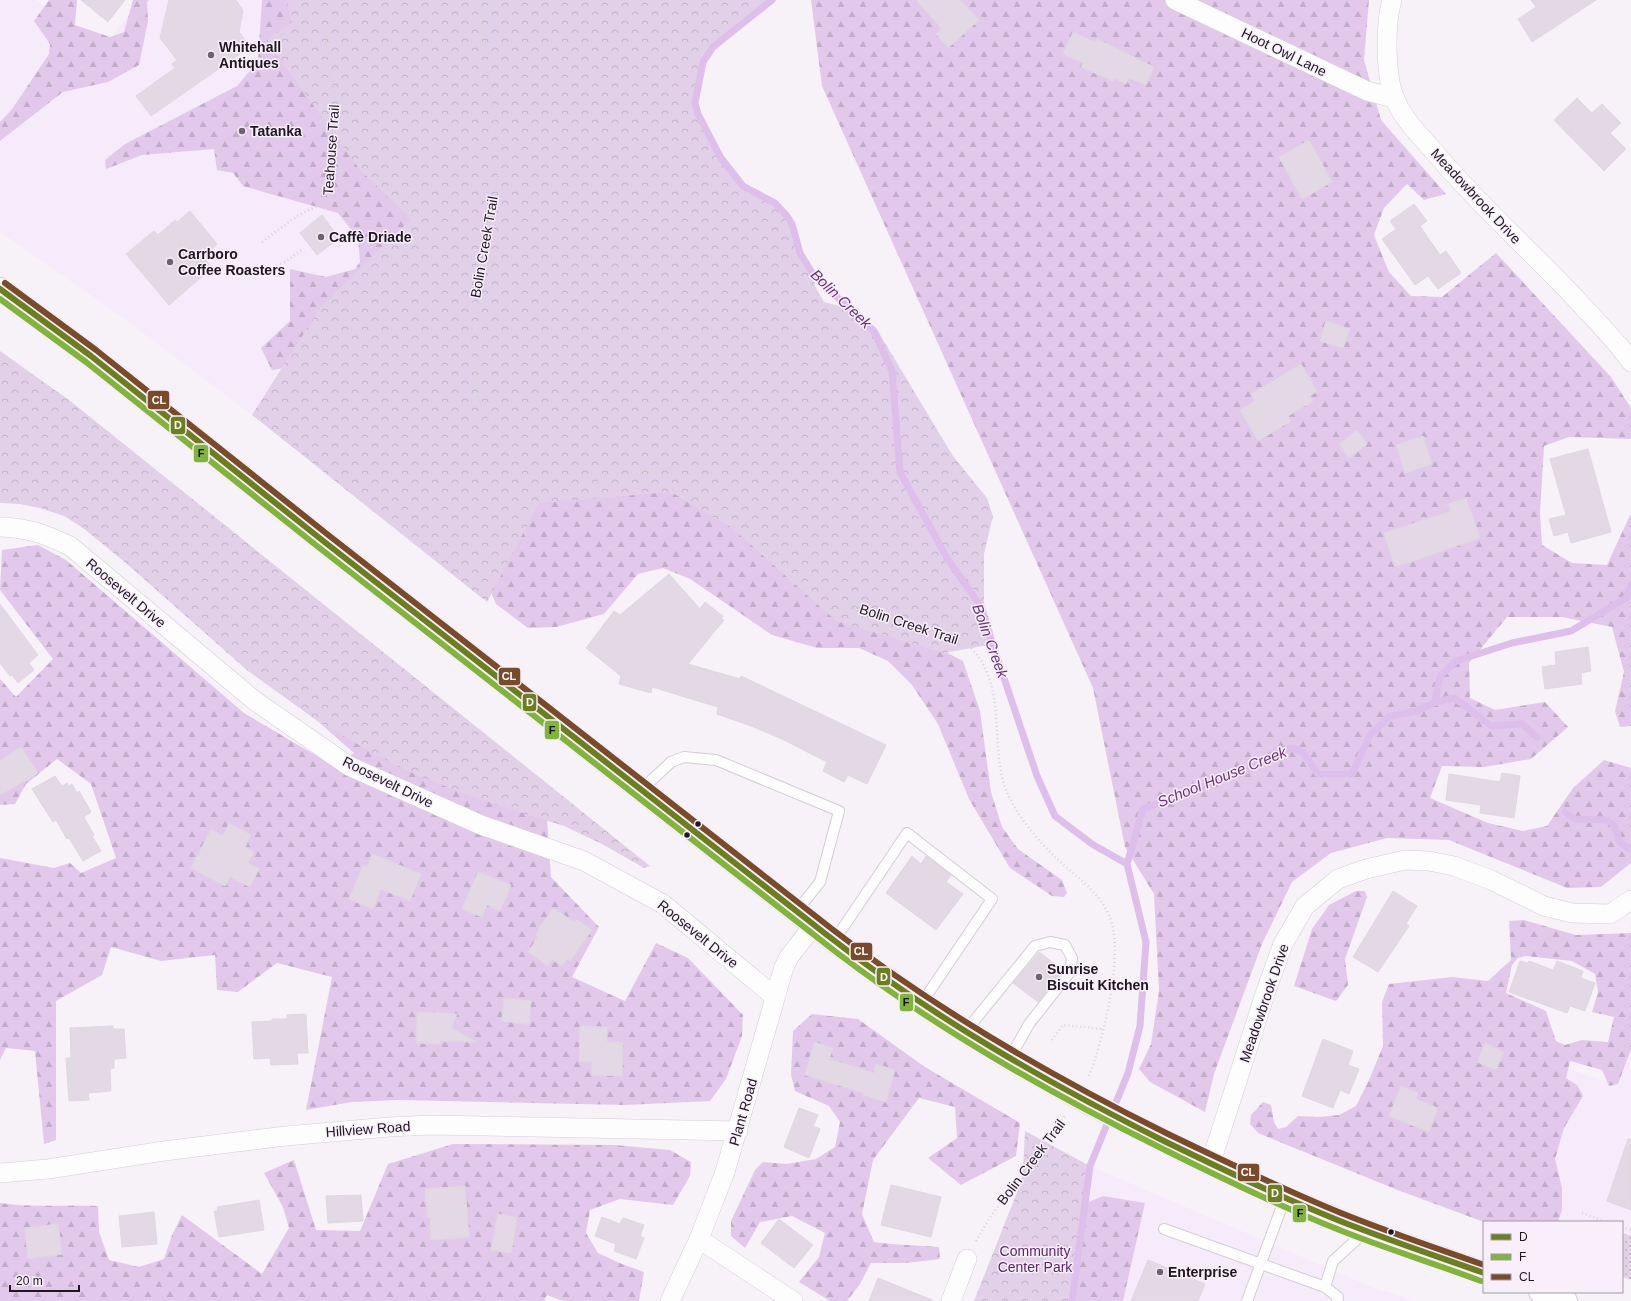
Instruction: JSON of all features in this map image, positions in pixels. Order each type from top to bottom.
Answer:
[{"type":"main road","points":[[0,289],[91,356],[814,926],[921,1004],[965,1032],[1087,1102],[1210,1165],[1366,1232],[1483,1273]]},
{"type":"main road","points":[[1543,1293],[1566,1301]]},
{"type":"street","name":"Hoot Owl Lane","points":[[1175,0],[1367,91],[1394,98]]},
{"type":"street","name":"Meadowbrook Drive","points":[[1392,0],[1388,38],[1388,72],[1394,98],[1404,115],[1455,177],[1561,283],[1591,315],[1631,362]]},
{"type":"street","name":"Roosevelt Drive","points":[[0,527],[20,528],[38,532],[70,546],[255,701],[349,766],[481,825],[584,861],[663,904],[775,997]]},
{"type":"street","name":"Meadowbrook Drive","points":[[1210,1165],[1266,991],[1283,944],[1305,906],[1338,879],[1366,869],[1405,860],[1429,861],[1454,866],[1491,880],[1544,906],[1572,913],[1610,914],[1631,900]]},
{"type":"street","name":"Plant Road","points":[[670,1301],[699,1239],[725,1172],[784,967],[789,957],[814,926]]},
{"type":"street","name":"Hillview Road","points":[[0,1173],[48,1169],[286,1136],[389,1127],[432,1125],[738,1131]]},
{"type":"street","points":[[699,1239],[793,1301]]},
{"type":"street","points":[[951,1301],[967,1259]]},
{"type":"lane","points":[[641,790],[671,762],[684,757],[716,760],[839,811],[820,882],[796,912]]},
{"type":"lane","points":[[834,941],[907,833],[992,899],[921,1004]]},
{"type":"lane","points":[[965,1032],[1035,946],[1050,942],[1065,945],[1072,958],[1070,972],[1029,1024],[1010,1058]]},
{"type":"lane","points":[[1247,1301],[1285,1198]]},
{"type":"lane","points":[[1164,1229],[1325,1287],[1338,1297],[1337,1301]]},
{"type":"lane","points":[[1325,1287],[1333,1261],[1366,1232]]},
{"type":"path","name":"Teahouse Trail","points":[[262,242],[297,216],[330,200],[327,165],[332,152],[336,104],[325,54],[335,0]]},
{"type":"path","name":"Bolin Creek Trail","points":[[485,0],[483,30],[498,153],[497,176],[475,279],[471,339],[479,400],[496,439],[514,460],[531,473],[547,481],[562,485],[580,485],[675,467],[697,471],[706,477],[780,554],[808,577],[831,593],[857,608],[882,617],[948,634],[963,641],[973,651],[982,663],[991,681],[995,699],[1000,768],[1010,796],[1037,838],[1053,855],[1097,894],[1108,914],[1114,939],[1114,969],[1103,1028],[1095,1060],[1086,1083]]},
{"type":"path","points":[[332,152],[345,183],[356,199],[356,207],[349,212]]},
{"type":"path","points":[[273,267],[285,262],[303,249]]},
{"type":"path","points":[[1052,1040],[1063,1025],[1103,1028]]},
{"type":"path","name":"Bolin Creek Trail","points":[[967,1259],[991,1216],[1069,1112]]},
{"type":"path","points":[[1582,1213],[1604,1221]]},
{"type":"shaded area","points":[[0,0],[36,0],[98,52],[142,0],[286,0],[411,219],[320,308],[252,415],[122,317],[0,232]]},
{"type":"shaded area","points":[[1631,923],[1631,1275],[1623,1272],[1623,1221],[1484,1221],[1545,1060],[1606,1082]]},
{"type":"shaded area","points":[[1090,1166],[1372,1287],[1415,1301],[1072,1301]]},
{"type":"green space","points":[[49,0],[77,0],[75,25],[110,37],[124,32],[133,0],[149,0],[147,2],[148,21],[139,65],[108,82],[63,92],[0,141],[0,122],[13,108],[49,54],[50,44],[34,21]]},
{"type":"green space","points":[[262,0],[479,0],[489,187],[304,365],[272,370],[261,348],[290,321],[290,269],[326,277],[355,269],[360,262],[358,238],[338,213],[243,186],[233,173],[217,170],[214,149],[142,155],[106,169],[105,160],[125,144],[237,86],[258,61]]},
{"type":"green space","points":[[286,0],[772,0],[713,47],[703,62],[695,103],[698,114],[721,158],[742,186],[775,203],[787,216],[792,224],[800,253],[814,276],[815,286],[824,302],[855,310],[876,328],[953,456],[987,498],[993,516],[984,554],[984,603],[993,632],[994,644],[944,653],[836,621],[732,528],[671,492],[539,503],[487,602],[252,415],[320,308],[411,219],[360,170],[266,40],[292,22]]},
{"type":"green space","points":[[811,0],[1369,0],[1364,60],[1381,120],[1446,194],[1424,200],[1407,184],[1384,208],[1374,235],[1389,272],[1411,296],[1442,297],[1496,253],[1611,377],[1631,408],[1631,439],[1569,437],[1544,446],[1540,513],[1542,545],[1572,563],[1607,565],[1631,515],[1631,726],[1620,727],[1615,711],[1624,672],[1612,627],[1562,617],[1507,617],[1469,663],[1470,698],[1495,710],[1545,702],[1568,727],[1531,759],[1484,767],[1442,766],[1430,798],[1488,823],[1523,831],[1547,826],[1573,788],[1604,760],[1631,768],[1631,863],[1601,887],[1567,888],[1449,840],[1387,838],[1331,853],[1292,882],[1262,944],[1214,1074],[1205,1112],[1150,1082],[1139,1069],[1151,1044],[1159,991],[1154,894],[1125,847],[1093,688],[822,86]]},
{"type":"green space","points":[[0,351],[69,400],[650,866],[644,868],[602,844],[564,826],[476,798],[419,776],[376,755],[316,720],[248,671],[127,564],[83,528],[64,516],[40,508],[19,504],[0,503]]},
{"type":"green space","points":[[0,360],[546,803],[551,877],[599,927],[572,977],[625,1001],[656,943],[688,958],[743,1015],[742,1036],[726,1079],[710,1101],[626,1105],[399,1100],[352,1102],[306,1110],[332,977],[277,963],[238,992],[217,990],[215,955],[161,961],[111,947],[102,975],[56,1001],[56,1140],[44,1144],[35,1051],[6,1048],[0,1060],[0,858],[54,868],[70,863],[81,873],[116,858],[91,784],[57,759],[26,784],[15,804],[0,805],[0,679],[16,697],[53,659],[0,590],[2,550],[38,545],[66,560],[244,713],[334,766],[354,753],[219,635]]},
{"type":"green space","points":[[666,474],[938,648],[963,661],[980,711],[991,792],[1002,827],[1018,849],[1062,880],[1067,893],[1064,897],[1052,896],[1010,868],[969,799],[938,724],[912,685],[888,661],[859,648],[817,648],[772,635],[690,579],[663,568],[638,574],[604,614],[556,627],[528,628],[496,604],[480,567],[522,488]]},
{"type":"green space","points":[[1356,891],[1365,891],[1367,897],[1345,959],[1348,985],[1336,1001],[1294,986],[1312,929],[1329,905]]},
{"type":"green space","points":[[1524,920],[1576,935],[1631,933],[1631,1049],[1618,1084],[1609,1086],[1602,1070],[1570,1061],[1566,1078],[1578,1086],[1583,1096],[1564,1128],[1555,1159],[1562,1188],[1562,1210],[1558,1221],[1483,1222],[1400,1191],[1258,1133],[1250,1124],[1251,1115],[1263,1102],[1271,1105],[1274,1122],[1278,1129],[1286,1127],[1298,1116],[1317,1117],[1339,1115],[1356,1106],[1383,1046],[1382,1002],[1389,984],[1452,977],[1488,981],[1511,960],[1509,921]],"holes":[[[1526,956],[1572,961],[1595,974],[1598,992],[1592,1012],[1614,1017],[1608,1042],[1582,1040],[1565,1045],[1556,1041],[1546,1011],[1506,993],[1512,965],[1518,958]]]},
{"type":"green space","points":[[812,1014],[858,1019],[925,1067],[1020,1123],[1016,1156],[961,1185],[928,1158],[957,1138],[955,1107],[919,1098],[873,1160],[862,1214],[874,1242],[939,1247],[940,1259],[906,1263],[871,1263],[860,1284],[847,1301],[830,1301],[799,1282],[819,1257],[825,1233],[792,1216],[760,1222],[745,1248],[731,1236],[731,1221],[755,1170],[763,1162],[786,1164],[816,1159],[835,1147],[840,1122],[829,1106],[795,1091],[791,1075],[793,1031]]},
{"type":"green space","name":"Community Center Park","points":[[1025,1131],[1090,1166],[1072,1301],[974,1301],[1020,1185],[1023,1169]]},
{"type":"green space","points":[[453,1144],[615,1145],[670,1150],[691,1162],[690,1176],[673,1205],[620,1199],[590,1210],[586,1233],[598,1253],[644,1272],[639,1301],[563,1301],[547,1295],[544,1301],[0,1301],[0,1203],[25,1205],[98,1206],[99,1232],[109,1260],[139,1267],[164,1259],[172,1235],[182,1215],[262,1274],[289,1228],[283,1207],[264,1173],[294,1160],[316,1230],[360,1231],[388,1164]]},
{"type":"green space","points":[[1103,1196],[1145,1203],[1123,1301],[1019,1301],[1055,1216]]},
{"type":"green space","points":[[1623,1233],[1631,1236],[1631,1280],[1623,1277]]},
{"type":"building","points":[[81,0],[125,0],[108,22]]},
{"type":"building","name":"Whitehall Antiques","points":[[169,0],[236,0],[243,10],[239,32],[250,47],[151,116],[136,96],[175,68],[172,64],[177,60],[160,38]]},
{"type":"building","points":[[916,0],[960,0],[979,20],[948,48],[936,34],[942,29]]},
{"type":"building","points":[[1531,0],[1596,0],[1532,42],[1518,19],[1536,7]]},
{"type":"building","points":[[1073,32],[1095,42],[1097,39],[1154,67],[1146,85],[1129,78],[1126,84],[1114,78],[1113,81],[1081,67],[1083,63],[1063,54]]},
{"type":"building","points":[[1577,98],[1592,113],[1602,104],[1621,123],[1610,133],[1626,149],[1604,171],[1554,120]]},
{"type":"building","points":[[1309,140],[1332,182],[1302,199],[1279,157]]},
{"type":"building","points":[[1414,204],[1427,221],[1420,226],[1440,255],[1446,251],[1461,273],[1438,289],[1428,276],[1415,285],[1382,239],[1396,229],[1390,221]]},
{"type":"building","name":"Carrboro Coffee Roasters","points":[[190,211],[217,244],[203,256],[212,268],[169,305],[126,254],[154,231],[158,235],[175,220],[177,222]]},
{"type":"building","name":"Caffè Driade","points":[[322,215],[339,238],[317,255],[300,233]]},
{"type":"building","points":[[1326,321],[1350,329],[1343,348],[1320,341]]},
{"type":"building","points":[[1301,364],[1317,391],[1310,396],[1313,401],[1288,416],[1291,421],[1258,441],[1240,410],[1255,401],[1251,394]]},
{"type":"building","points":[[1357,430],[1367,444],[1349,458],[1339,444]]},
{"type":"building","points":[[1423,436],[1432,464],[1405,473],[1396,445]]},
{"type":"building","points":[[1588,449],[1611,532],[1571,543],[1568,532],[1554,536],[1549,519],[1566,515],[1550,459]]},
{"type":"building","points":[[1466,498],[1480,538],[1395,567],[1384,533],[1451,511],[1448,504]]},
{"type":"building","points":[[669,574],[700,609],[705,602],[723,616],[721,618],[724,620],[688,664],[740,679],[741,676],[886,745],[867,784],[848,775],[844,782],[823,771],[827,762],[782,739],[717,714],[718,707],[652,687],[651,693],[619,684],[621,676],[586,648],[614,611],[620,615]]},
{"type":"building","points":[[0,604],[38,655],[29,663],[34,670],[18,683],[12,675],[10,676],[0,663]]},
{"type":"building","points":[[1588,647],[1591,671],[1581,673],[1582,684],[1545,689],[1542,667],[1556,665],[1555,652]]},
{"type":"building","points":[[21,747],[38,773],[0,795],[0,761]]},
{"type":"building","points":[[1502,773],[1520,776],[1514,818],[1480,813],[1481,805],[1446,800],[1449,774],[1500,782]]},
{"type":"building","points":[[55,776],[62,786],[67,783],[69,786],[72,784],[77,793],[79,791],[91,812],[84,817],[94,835],[92,836],[101,851],[83,861],[69,838],[67,839],[56,820],[53,822],[32,789]]},
{"type":"building","points":[[229,823],[251,835],[245,847],[254,852],[248,863],[259,869],[250,887],[230,877],[225,886],[191,868],[211,829],[223,836]]},
{"type":"building","points":[[372,854],[421,874],[410,901],[381,889],[373,909],[349,899],[363,865],[367,867]]},
{"type":"building","points":[[912,856],[921,864],[926,856],[951,875],[946,882],[963,894],[936,930],[886,893]]},
{"type":"building","points":[[478,872],[511,885],[500,911],[487,905],[482,917],[462,909]]},
{"type":"building","points":[[1393,891],[1417,906],[1406,924],[1409,926],[1378,972],[1353,957]]},
{"type":"building","points":[[553,908],[574,922],[576,919],[592,930],[570,961],[567,959],[562,966],[552,959],[548,966],[528,952],[538,937],[536,935],[539,928]]},
{"type":"building","name":"Sunrise Biscuit Kitchen","points":[[1039,952],[1063,970],[1038,1002],[1013,983]]},
{"type":"building","points":[[1520,961],[1528,963],[1529,961],[1553,970],[1557,961],[1583,971],[1581,978],[1595,983],[1585,1011],[1570,1006],[1567,1013],[1509,992]]},
{"type":"building","points":[[504,998],[531,1001],[529,1024],[502,1021]]},
{"type":"building","points":[[417,1012],[457,1014],[451,1028],[477,1042],[440,1041],[440,1044],[416,1043]]},
{"type":"building","points":[[306,1014],[308,1053],[297,1053],[298,1064],[271,1065],[270,1058],[254,1059],[252,1022],[272,1021],[272,1019],[287,1019],[287,1015]]},
{"type":"building","points":[[113,1026],[113,1029],[124,1029],[126,1058],[114,1059],[114,1068],[110,1069],[111,1091],[88,1093],[89,1100],[69,1101],[66,1058],[71,1058],[70,1028]]},
{"type":"building","points":[[580,1026],[607,1027],[607,1042],[623,1042],[622,1076],[592,1075],[592,1062],[579,1062]]},
{"type":"building","points":[[1323,1039],[1353,1051],[1348,1065],[1359,1069],[1349,1094],[1340,1090],[1333,1108],[1302,1096]]},
{"type":"building","points":[[814,1042],[833,1048],[829,1059],[874,1073],[876,1064],[895,1070],[886,1102],[863,1095],[864,1093],[805,1075]]},
{"type":"building","points":[[1485,1043],[1504,1052],[1496,1070],[1477,1062]]},
{"type":"building","points":[[1401,1086],[1418,1093],[1416,1099],[1438,1108],[1429,1132],[1389,1116]]},
{"type":"building","points":[[799,1108],[818,1115],[813,1126],[820,1129],[809,1158],[784,1147]]},
{"type":"building","points":[[1628,1139],[1631,1139],[1631,1210],[1607,1201]]},
{"type":"building","points":[[891,1185],[941,1197],[931,1237],[881,1225]]},
{"type":"building","points":[[465,1186],[469,1237],[431,1240],[430,1217],[427,1218],[425,1189]]},
{"type":"building","points":[[361,1195],[363,1221],[328,1223],[326,1196]]},
{"type":"building","points":[[259,1200],[264,1230],[219,1237],[214,1211],[218,1211],[217,1207]]},
{"type":"building","points":[[154,1212],[157,1244],[122,1247],[119,1216]]},
{"type":"building","points":[[498,1214],[517,1218],[511,1253],[491,1250]]},
{"type":"building","points":[[602,1217],[620,1224],[623,1218],[644,1225],[640,1236],[644,1238],[636,1259],[614,1251],[616,1244],[595,1236]]},
{"type":"building","points":[[779,1219],[813,1245],[794,1268],[761,1243]]},
{"type":"building","points":[[58,1224],[62,1254],[28,1259],[25,1228]]},
{"type":"building","name":"Enterprise","points":[[1148,1260],[1205,1284],[1198,1301],[1131,1301]]},
{"type":"building","points":[[878,1278],[932,1300],[932,1301],[869,1301]]},
{"type":"waterway","name":"Bolin Creek","points":[[772,0],[713,47],[703,62],[695,103],[698,114],[721,158],[743,186],[775,203],[787,216],[792,224],[800,253],[814,276],[874,331],[892,371],[900,472],[947,558],[979,604],[1037,776],[1055,816],[1092,844],[1127,864],[1146,942],[1140,1026],[1128,1073],[1090,1166],[1072,1301]]},
{"type":"waterway","points":[[1435,702],[1440,676],[1456,661],[1512,643],[1571,631],[1626,598],[1631,585]]},
{"type":"waterway","name":"School House Creek","points":[[1127,864],[1143,809],[1246,771],[1280,751],[1293,748],[1304,753],[1318,774],[1352,774],[1370,735],[1390,716],[1417,711],[1435,702],[1455,698],[1491,726],[1522,724],[1537,737]]},
{"type":"waterway","name":"School House Creek","points":[[1565,812],[1575,819],[1607,820],[1614,825],[1620,842],[1628,848]]},
{"type":"transit line","name":"CL","points":[[5,283],[96,350],[327,534],[832,929],[871,959],[912,987],[994,1040],[1079,1088],[1166,1133],[1275,1185],[1319,1204],[1483,1265]]},
{"type":"transit line","name":"D","points":[[0,289],[91,356],[322,540],[827,935],[867,965],[949,1021],[1033,1072],[1120,1119],[1251,1182],[1340,1221],[1483,1273]]},
{"type":"transit line","name":"F","points":[[0,299],[86,362],[317,546],[836,952],[913,1007],[994,1058],[1076,1105],[1226,1180],[1337,1229],[1481,1281]]},
{"type":"place","name":"Whitehall Antiques","points":[[211,55]]},
{"type":"place","name":"Tatanka","points":[[242,131]]},
{"type":"place","name":"Caffè Driade","points":[[321,237]]},
{"type":"place","name":"Carrboro Coffee Roasters","points":[[170,262]]},
{"type":"place","name":"Sunrise Biscuit Kitchen","points":[[1039,977]]},
{"type":"place","name":"Enterprise","points":[[1160,1272]]}]
